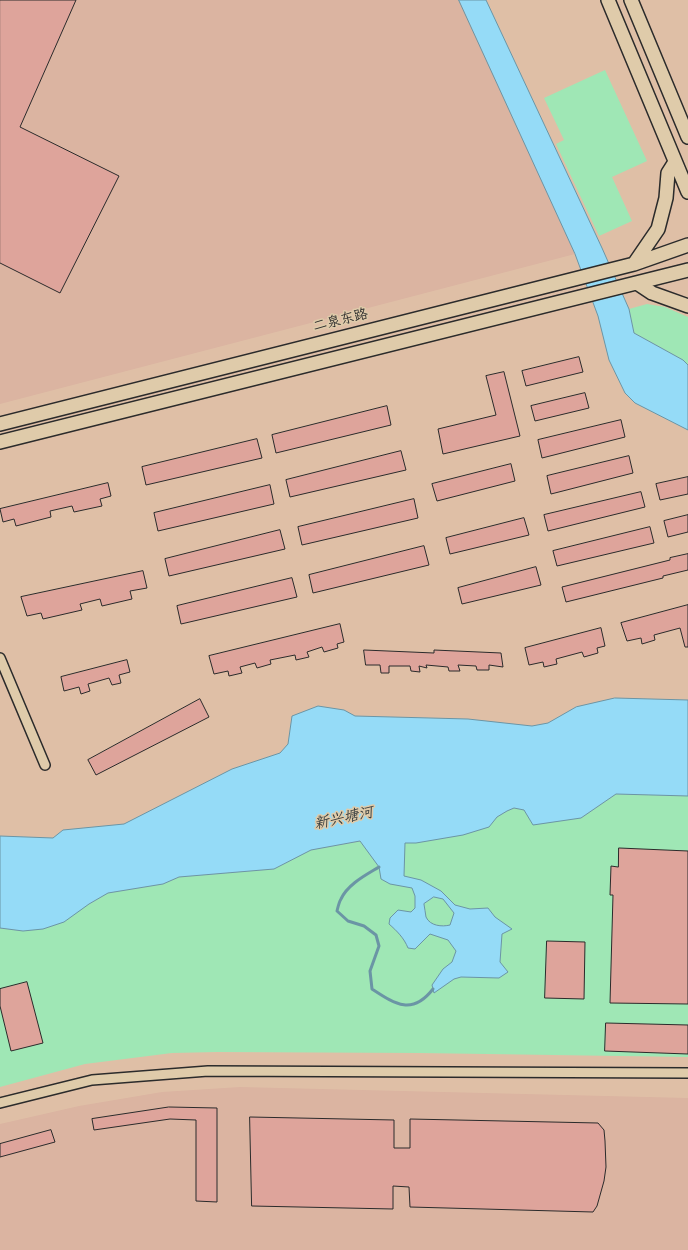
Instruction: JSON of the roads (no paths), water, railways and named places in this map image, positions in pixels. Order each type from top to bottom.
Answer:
[{"type":"main road","points":[[608,0],[688,192]]},
{"type":"main road","points":[[631,0],[688,137]]},
{"type":"main road","points":[[634,264],[658,229],[666,198],[668,173],[675,162]]},
{"type":"main road","name":"二泉东路","points":[[0,424],[634,264],[688,245]]},
{"type":"main road","points":[[0,442],[688,270]]},
{"type":"main road","points":[[637,283],[652,293],[688,306]]},
{"type":"street","points":[[0,658],[46,765]]},
{"type":"street","points":[[0,1103],[92,1080],[208,1071],[688,1073]]},
{"type":"water","points":[[459,0],[486,0],[602,248],[629,309],[634,333],[683,360],[688,365],[688,430],[635,403],[625,393],[609,360],[598,316],[575,254]]},
{"type":"water","name":"新兴塘河","points":[[615,698],[688,700],[688,796],[616,794],[581,818],[533,825],[524,810],[514,808],[497,817],[489,827],[463,835],[416,843],[405,843],[404,876],[421,880],[441,891],[455,905],[470,909],[488,908],[495,917],[512,929],[502,934],[500,962],[508,972],[499,978],[461,977],[454,979],[434,993],[432,985],[443,969],[452,962],[456,951],[448,940],[430,934],[415,949],[408,948],[400,935],[389,924],[390,918],[398,910],[411,912],[415,908],[415,896],[412,888],[390,884],[381,879],[379,867],[360,841],[311,850],[274,869],[179,877],[163,884],[108,893],[89,904],[64,922],[43,929],[23,931],[0,928],[0,836],[53,838],[63,830],[124,824],[232,769],[280,753],[288,744],[292,716],[318,706],[344,710],[355,716],[468,719],[532,726],[548,723],[576,707]],"holes":[[[434,897],[443,899],[454,913],[450,925],[443,926],[433,924],[428,920],[426,917],[424,904]]]},
{"type":"waterway","points":[[379,867],[358,880],[348,889],[340,900],[337,911],[348,921],[364,926],[376,935],[379,946],[370,971],[372,989],[388,999],[403,1005],[411,1005],[418,1002],[433,989]]}]
